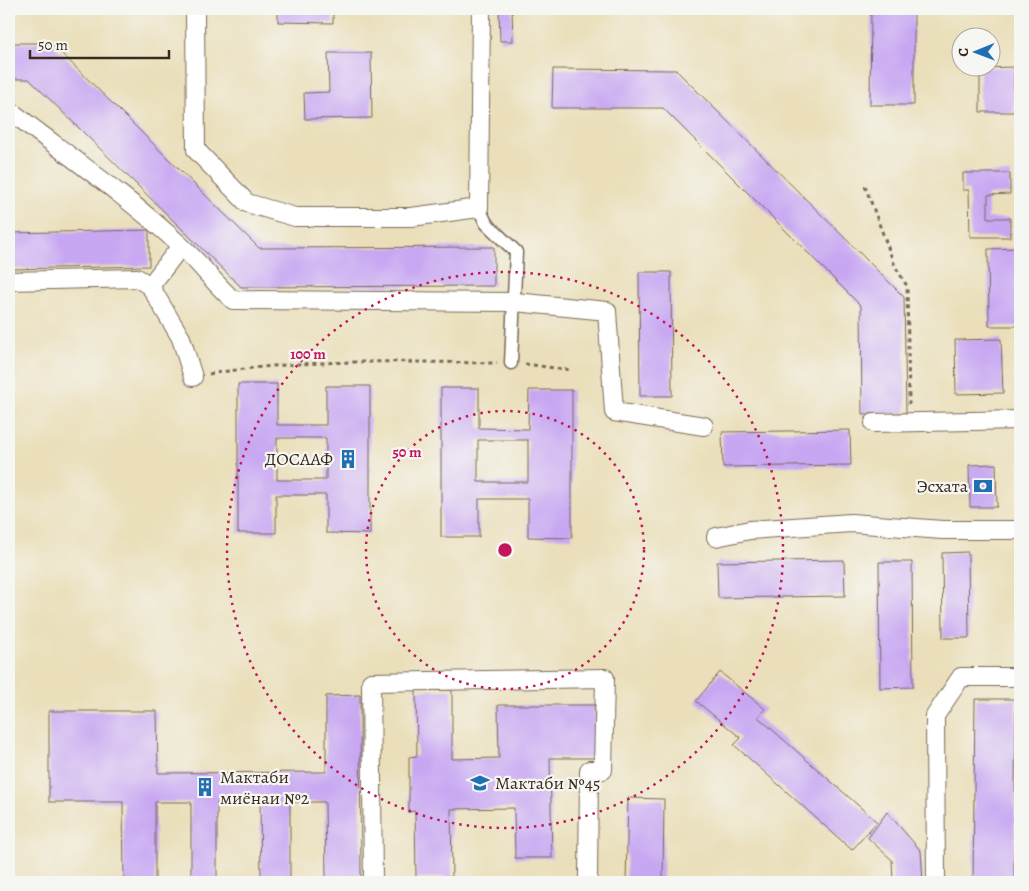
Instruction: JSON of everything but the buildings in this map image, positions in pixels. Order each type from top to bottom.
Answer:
[{"type":"street","points":[[195,9],[196,150],[247,203],[295,217],[411,217],[479,208]]},
{"type":"street","points":[[481,9],[479,208],[486,223],[516,252],[511,363]]},
{"type":"street","points":[[9,110],[134,205],[181,246],[213,282],[233,300],[515,302],[607,311],[614,412],[704,426]]},
{"type":"street","points":[[150,286],[181,246]]},
{"type":"street","points":[[9,281],[137,278],[150,286],[181,338],[193,377]]},
{"type":"street","points":[[874,423],[1020,420]]},
{"type":"street","points":[[716,537],[750,530],[851,523],[942,530],[1020,530]]},
{"type":"street","points":[[936,882],[935,716],[961,677],[1020,677]]},
{"type":"street","points":[[374,882],[371,682],[605,678],[603,770],[589,770],[588,882]]},
{"type":"path","points":[[865,186],[895,266],[907,286],[909,422]]},
{"type":"path","points":[[193,377],[258,366],[329,362],[511,363],[570,370]]},
{"type":"place","name":"ДОСААФ","points":[[348,459]]},
{"type":"place","name":"Эсхата","points":[[983,486]]},
{"type":"place","name":"Мактаби №45","points":[[480,783]]},
{"type":"place","name":"Мактаби миёнаи №2","points":[[205,787]]}]
